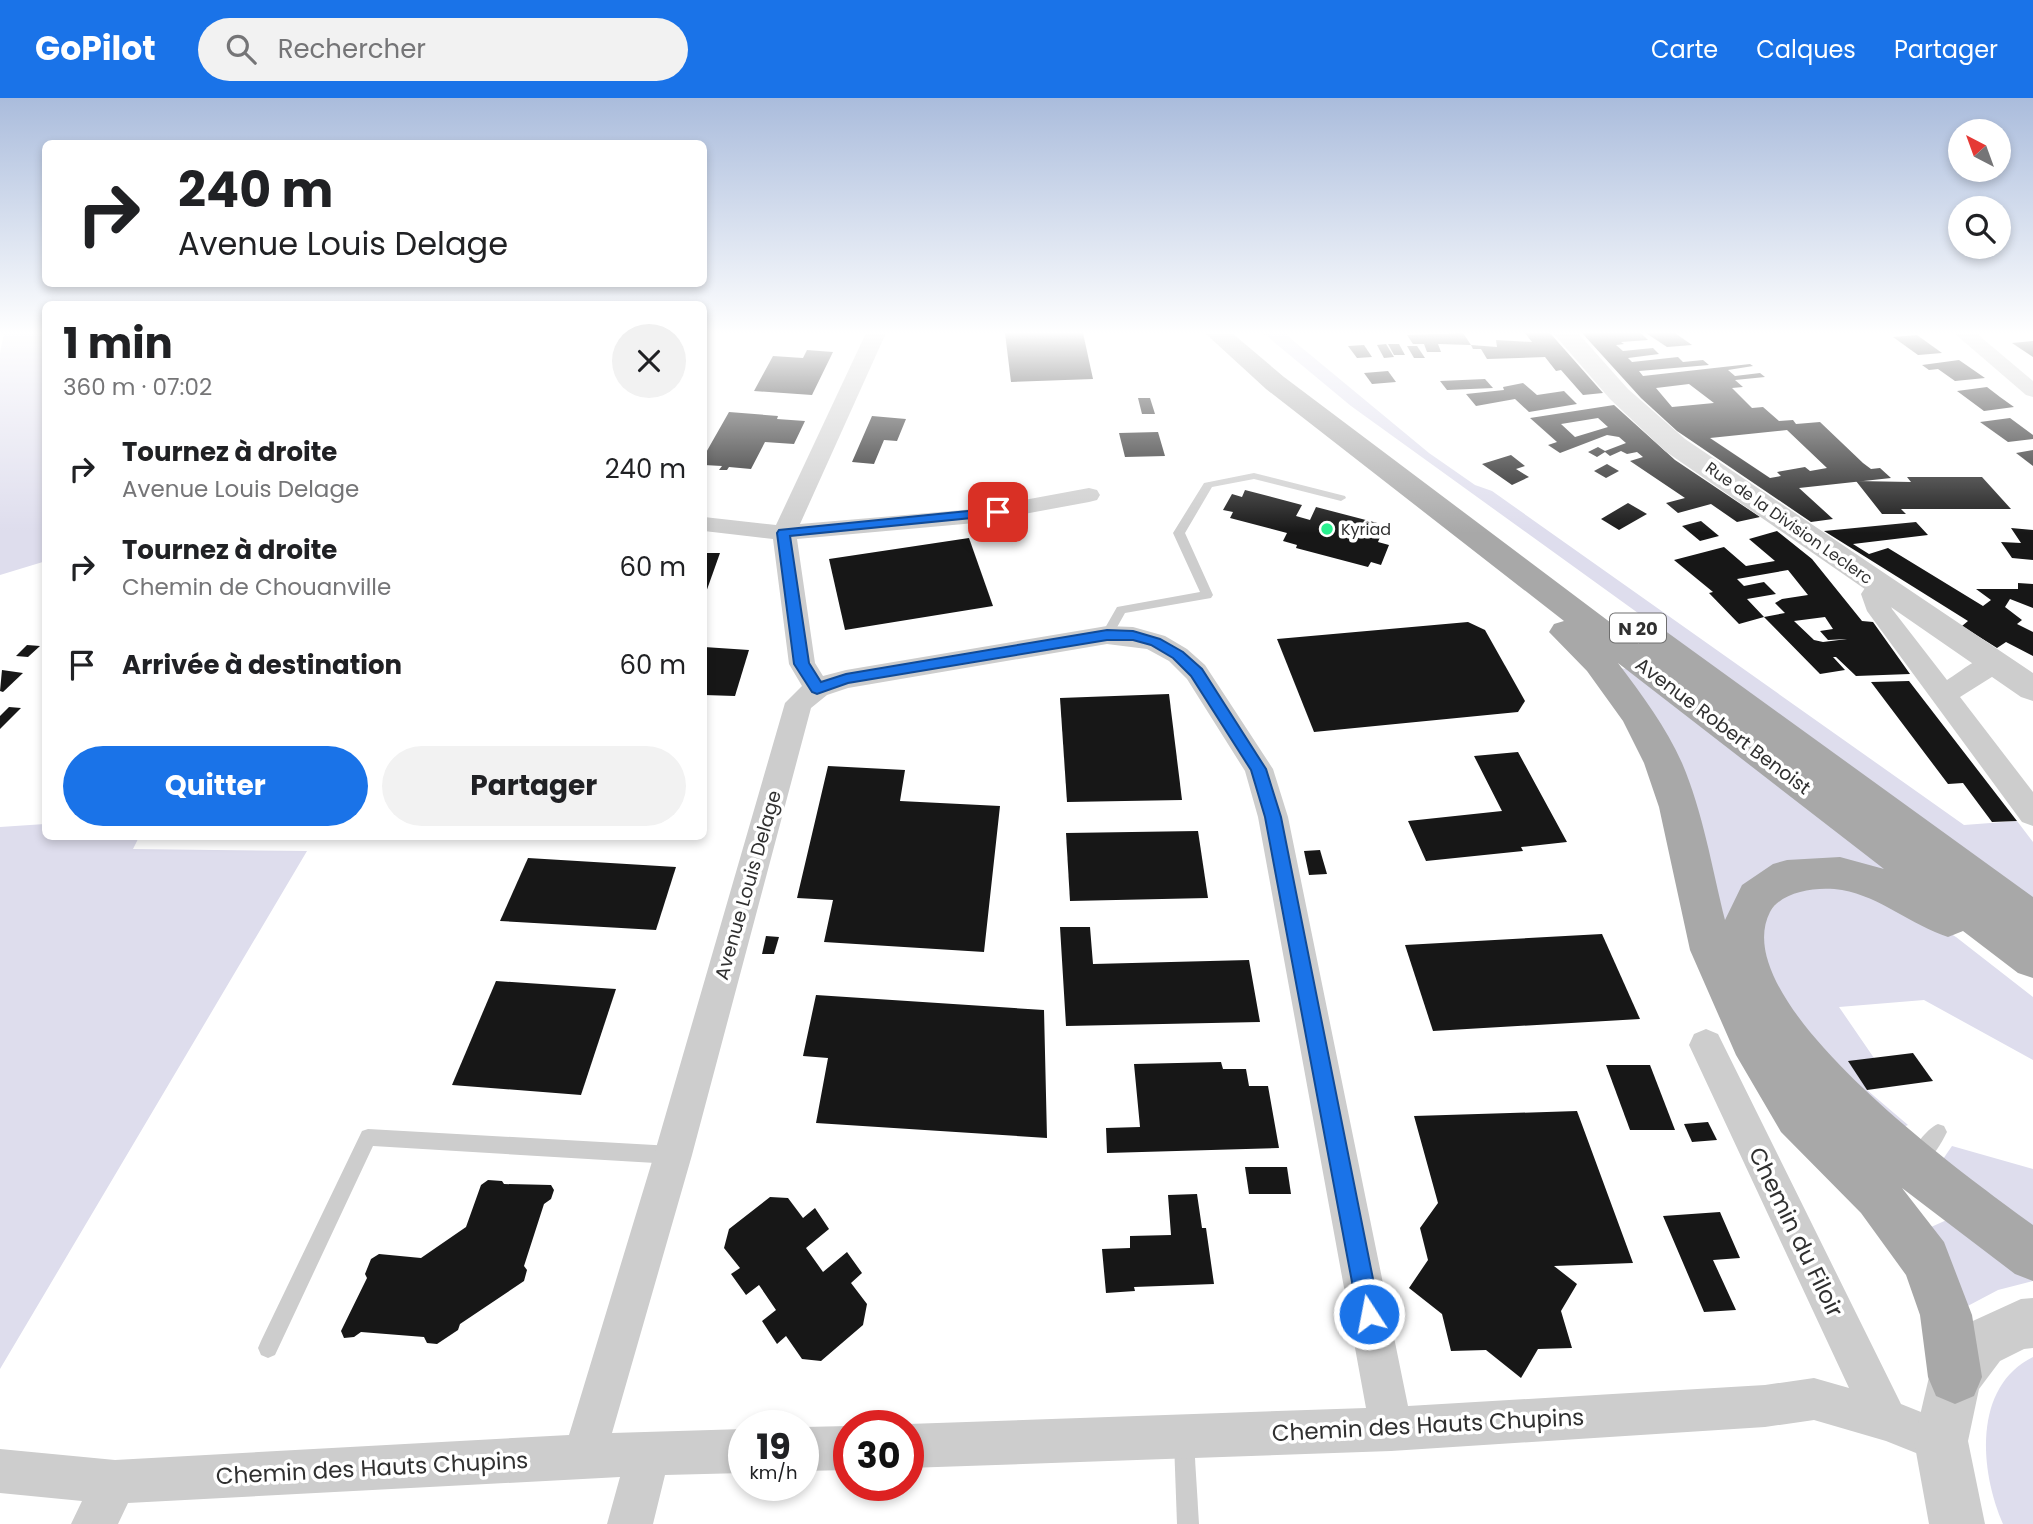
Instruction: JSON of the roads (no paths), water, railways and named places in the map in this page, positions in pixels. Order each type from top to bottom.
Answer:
[{"type":"main road","name":"Avenue Robert Benoist","points":[[1297,400],[2033,960]]},
{"type":"main road","name":"Avenue Robert Benoist","points":[[1329,400],[2033,920]]},
{"type":"main road","points":[[1518,570],[1536,604],[1599,663],[1637,714],[1662,763],[1678,807],[1711,950],[1752,1041],[1798,1116],[1878,1196],[1926,1259],[1946,1315],[1955,1377]]},
{"type":"main road","points":[[2033,983],[1961,928],[1924,906],[1867,880],[1840,873],[1787,876],[1756,897],[1742,928],[1750,979],[1786,1037],[1830,1087],[1913,1166],[2033,1256]]},
{"type":"street","points":[[845,400],[783,533],[802,664],[817,688],[846,679],[1107,635],[1133,636],[1156,642],[1178,655],[1196,672],[1259,769],[1273,817],[1391,1429]]},
{"type":"street","name":"Rue de la Division Leclerc","points":[[1625,400],[1675,445],[2033,689]]},
{"type":"street","points":[[707,524],[783,533],[975,516],[1089,495]]},
{"type":"street","points":[[1884,589],[1874,594],[1880,611],[2033,814]]},
{"type":"street","points":[[1943,695],[1994,663]]},
{"type":"street","name":"Avenue Louis Delage","points":[[584,1456],[673,1156],[799,703],[817,688]]},
{"type":"street","name":"Chemin du Filoir","points":[[1706,1045],[1886,1420]]},
{"type":"street","points":[[1957,1524],[1941,1441],[1955,1377],[1982,1343],[2021,1324],[2033,1323]]},
{"type":"street","name":"Chemin des Hauts Chupins","points":[[924,1445],[1391,1429],[1765,1406],[1814,1399],[1886,1420],[1941,1441]]},
{"type":"street","name":"Chemin des Hauts Chupins","points":[[0,1471],[115,1482],[584,1456],[728,1452]]},
{"type":"street","points":[[630,1524],[648,1454]]},
{"type":"street","points":[[94,1524],[115,1482]]},
{"type":"lane","points":[[1107,635],[1121,610],[1207,595],[1178,533],[1208,485],[1254,476],[1341,498]]},
{"type":"lane","points":[[1878,1196],[1913,1166],[1938,1132]]},
{"type":"lane","points":[[268,1348],[368,1137],[673,1156]]},
{"type":"lane","points":[[1183,1437],[1188,1524]]},
{"type":"place","name":"Kyriad","points":[[1327,529]]}]
